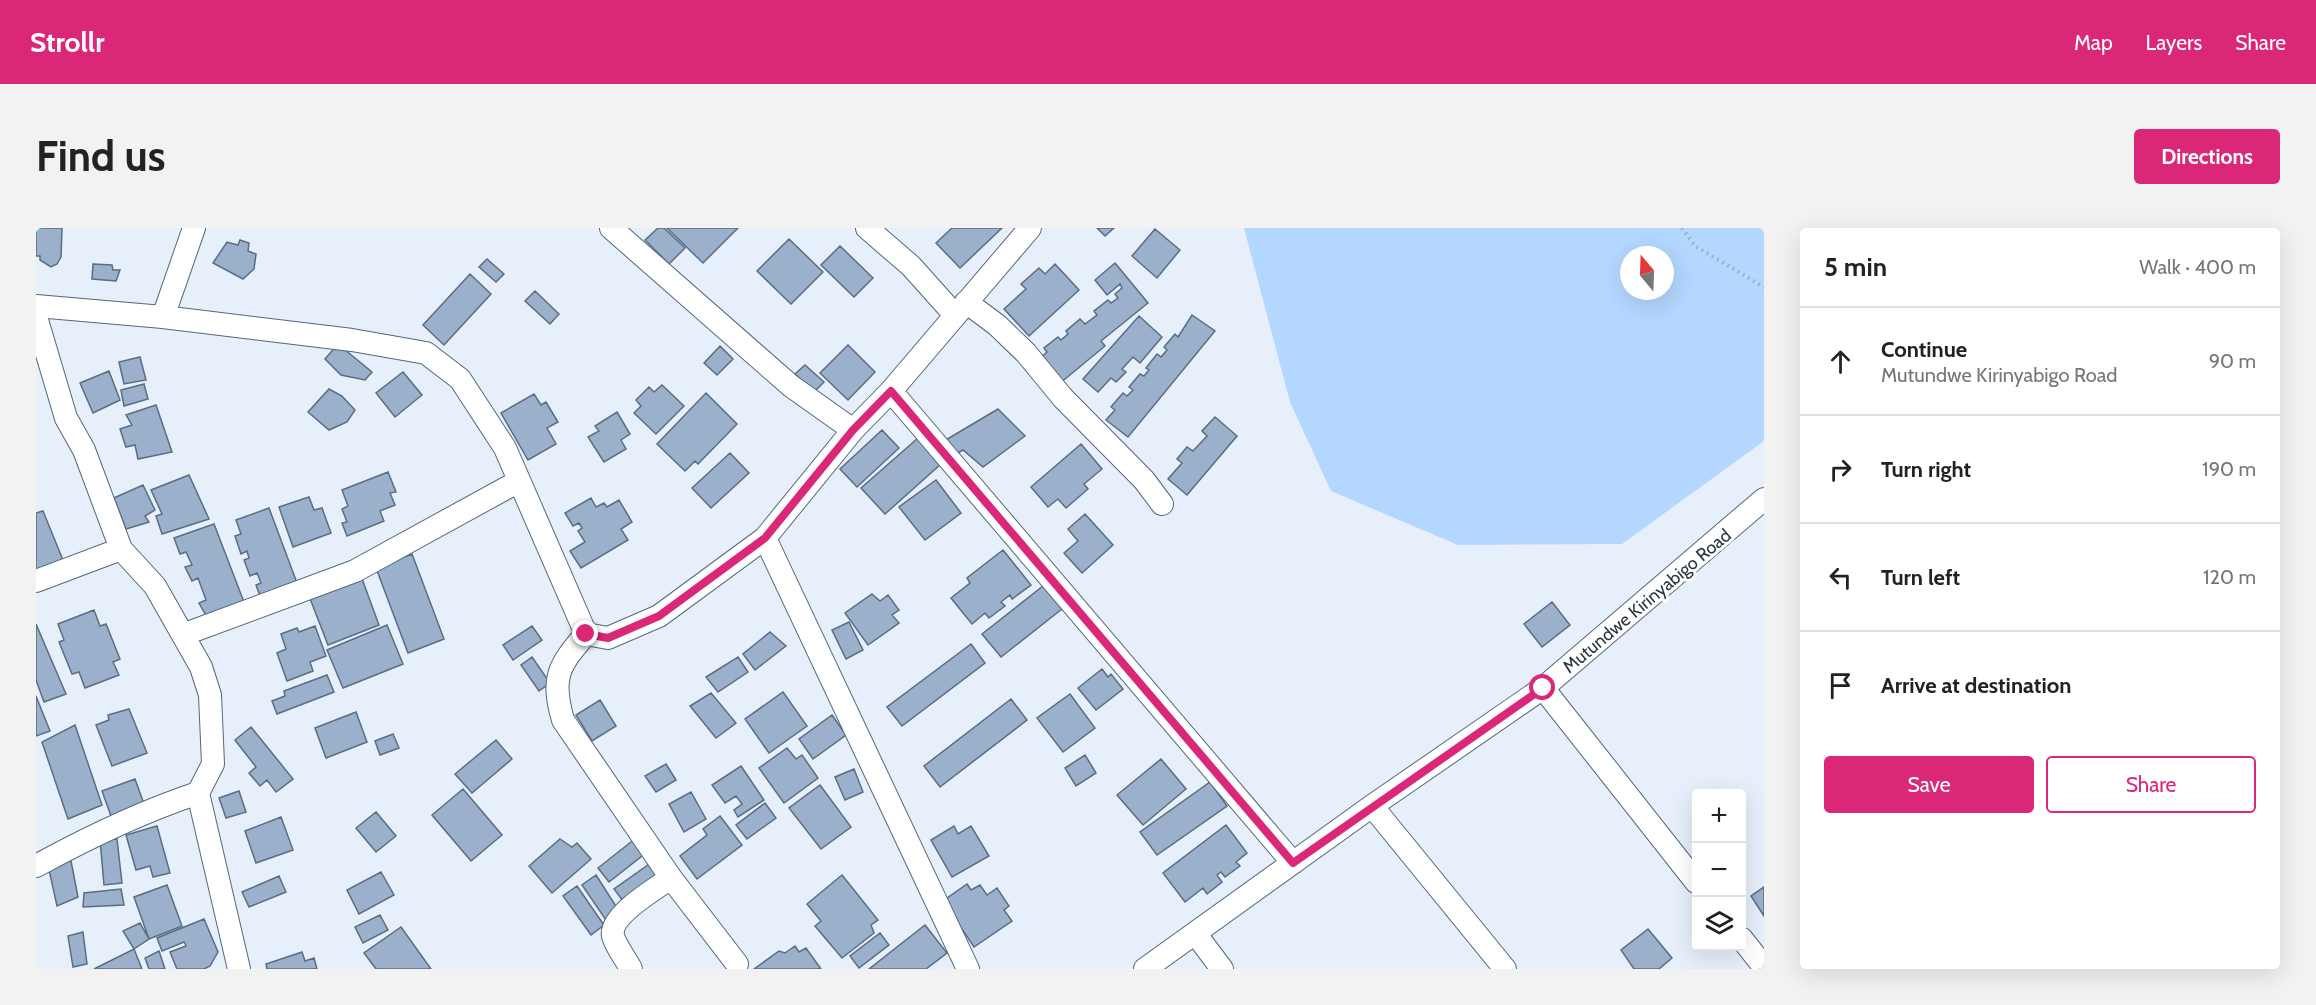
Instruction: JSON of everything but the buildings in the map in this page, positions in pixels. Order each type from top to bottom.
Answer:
[{"type":"street","points":[[163,317],[194,228]]},
{"type":"street","points":[[611,228],[790,386],[853,430]]},
{"type":"street","points":[[867,228],[960,308],[997,325],[1026,353],[1063,398],[1144,480],[1162,504]]},
{"type":"street","points":[[586,634],[608,638],[659,616],[765,538],[853,430],[891,391],[1030,228]]},
{"type":"street","points":[[36,306],[163,317],[352,340],[426,353],[460,379],[505,447],[586,634]]},
{"type":"street","points":[[36,317],[66,418],[84,450],[121,549],[155,586],[185,634],[201,666],[210,695],[213,764],[198,793],[239,969]]},
{"type":"street","points":[[891,391],[1293,863]]},
{"type":"street","points":[[185,634],[355,571],[519,481]]},
{"type":"street","name":"Mutundwe Kirinyabigo Road","points":[[1145,969],[1371,806],[1543,688],[1764,499]]},
{"type":"street","points":[[765,538],[968,969]]},
{"type":"street","points":[[36,581],[121,549]]},
{"type":"street","points":[[586,634],[562,660],[556,680],[557,700],[562,720],[670,878],[737,964]]},
{"type":"street","points":[[1543,688],[1692,877]]},
{"type":"street","points":[[36,867],[116,824],[198,793]]},
{"type":"street","points":[[1371,806],[1505,969]]},
{"type":"street","points":[[631,969],[613,935],[614,924],[625,912],[670,878]]},
{"type":"street","points":[[1195,933],[1222,969]]},
{"type":"street","points":[[1746,944],[1764,967]]},
{"type":"path","points":[[1682,228],[1695,246],[1764,287]]},
{"type":"shaded area","points":[[1244,228],[1764,228],[1764,441],[1622,544],[1458,545],[1331,491],[1290,402]]},
{"type":"route","points":[[586,634],[608,638],[659,616],[765,538],[853,430],[891,391],[1293,863],[1371,806],[1543,688]]}]
